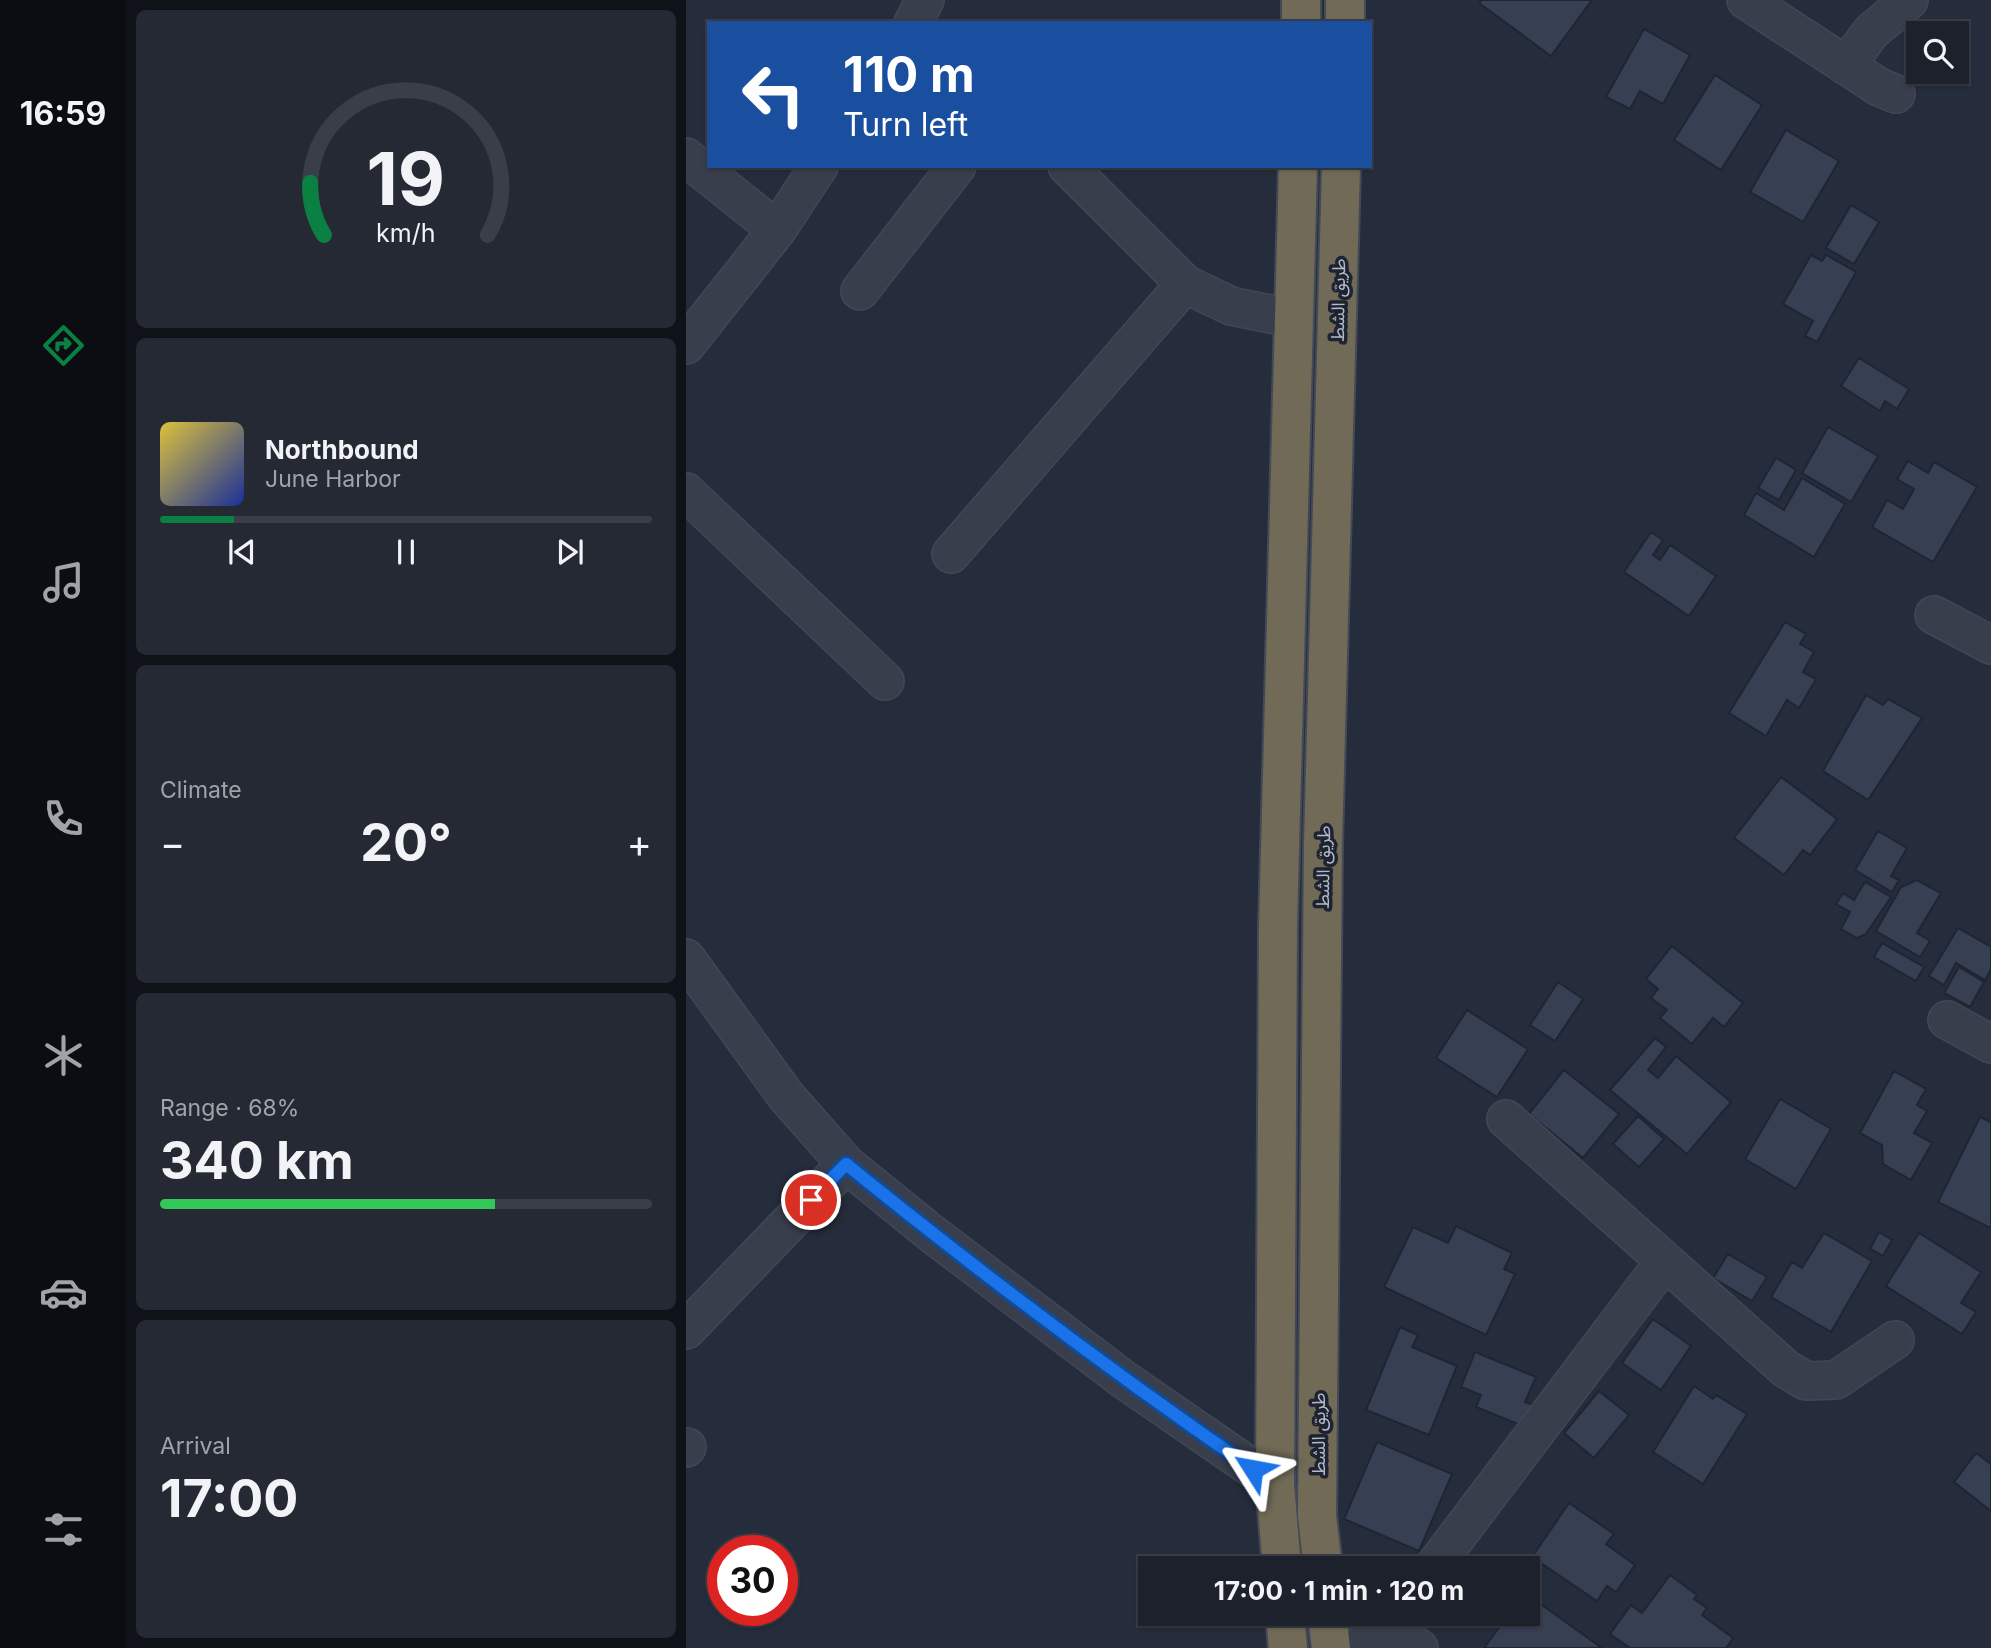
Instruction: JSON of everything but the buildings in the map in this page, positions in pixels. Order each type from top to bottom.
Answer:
[{"type":"highway","points":[[1301,0],[1301,21]]},
{"type":"highway","points":[[1345,0],[1345,21]]},
{"type":"highway","points":[[1281,1556],[1275,1484],[1278,926],[1298,168]]},
{"type":"highway","name":"طريق الشط","points":[[1322,1556],[1317,1516],[1323,845],[1341,168]]},
{"type":"highway","points":[[1286,1626],[1288,1648]]},
{"type":"highway","points":[[1328,1626],[1331,1648]]},
{"type":"street","points":[[914,21],[925,0]]},
{"type":"street","points":[[1746,0],[1846,66],[1896,94]]},
{"type":"street","points":[[1846,66],[1871,32],[1909,0]]},
{"type":"street","points":[[686,157],[777,230]]},
{"type":"street","points":[[686,345],[777,230],[817,168]]},
{"type":"street","points":[[860,290],[955,168]]},
{"type":"street","points":[[1070,168],[1185,284],[1231,306],[1295,319]]},
{"type":"street","points":[[951,554],[1185,284]]},
{"type":"street","points":[[686,492],[885,681]]},
{"type":"street","points":[[1934,615],[1991,645]]},
{"type":"street","points":[[686,958],[786,1097],[846,1164],[931,1233],[1123,1379],[1275,1484]]},
{"type":"street","points":[[1947,1020],[1991,1044]]},
{"type":"street","points":[[1506,1119],[1786,1369],[1806,1381],[1836,1380],[1895,1340]]},
{"type":"street","points":[[686,1330],[846,1164]]},
{"type":"street","points":[[1442,1556],[1665,1261]]},
{"type":"street","points":[[1357,1648],[1386,1626]]},
{"type":"street","points":[[1399,1626],[1419,1648]]},
{"type":"route","points":[[811,1200],[846,1164],[931,1233],[1123,1379],[1253,1469]]}]
